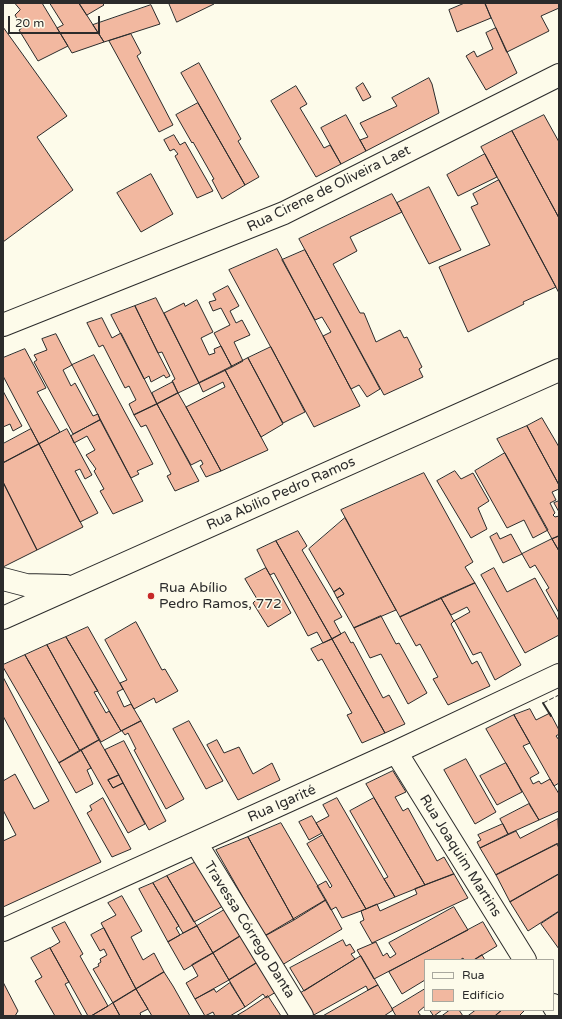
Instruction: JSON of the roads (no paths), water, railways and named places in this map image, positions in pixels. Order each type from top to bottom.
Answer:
[{"type":"main road","name":"Rua Cirene de Oliveira Laet","points":[[3,325],[284,213],[559,75]]},
{"type":"main road","name":"Rua Abílio Pedro Ramos","points":[[3,618],[71,586],[559,370]]},
{"type":"main road","points":[[3,579],[26,585],[71,586]]},
{"type":"main road","name":"Rua Igarité","points":[[3,930],[396,752],[559,676]]},
{"type":"main road","name":"Rua Joaquim Martins","points":[[396,752],[523,959]]},
{"type":"main road","name":"Travessa Córrego Danta","points":[[196,843],[302,1016]]},
{"type":"place","name":"Rua Abílio Pedro Ramos, 772","points":[[151,596]]}]
